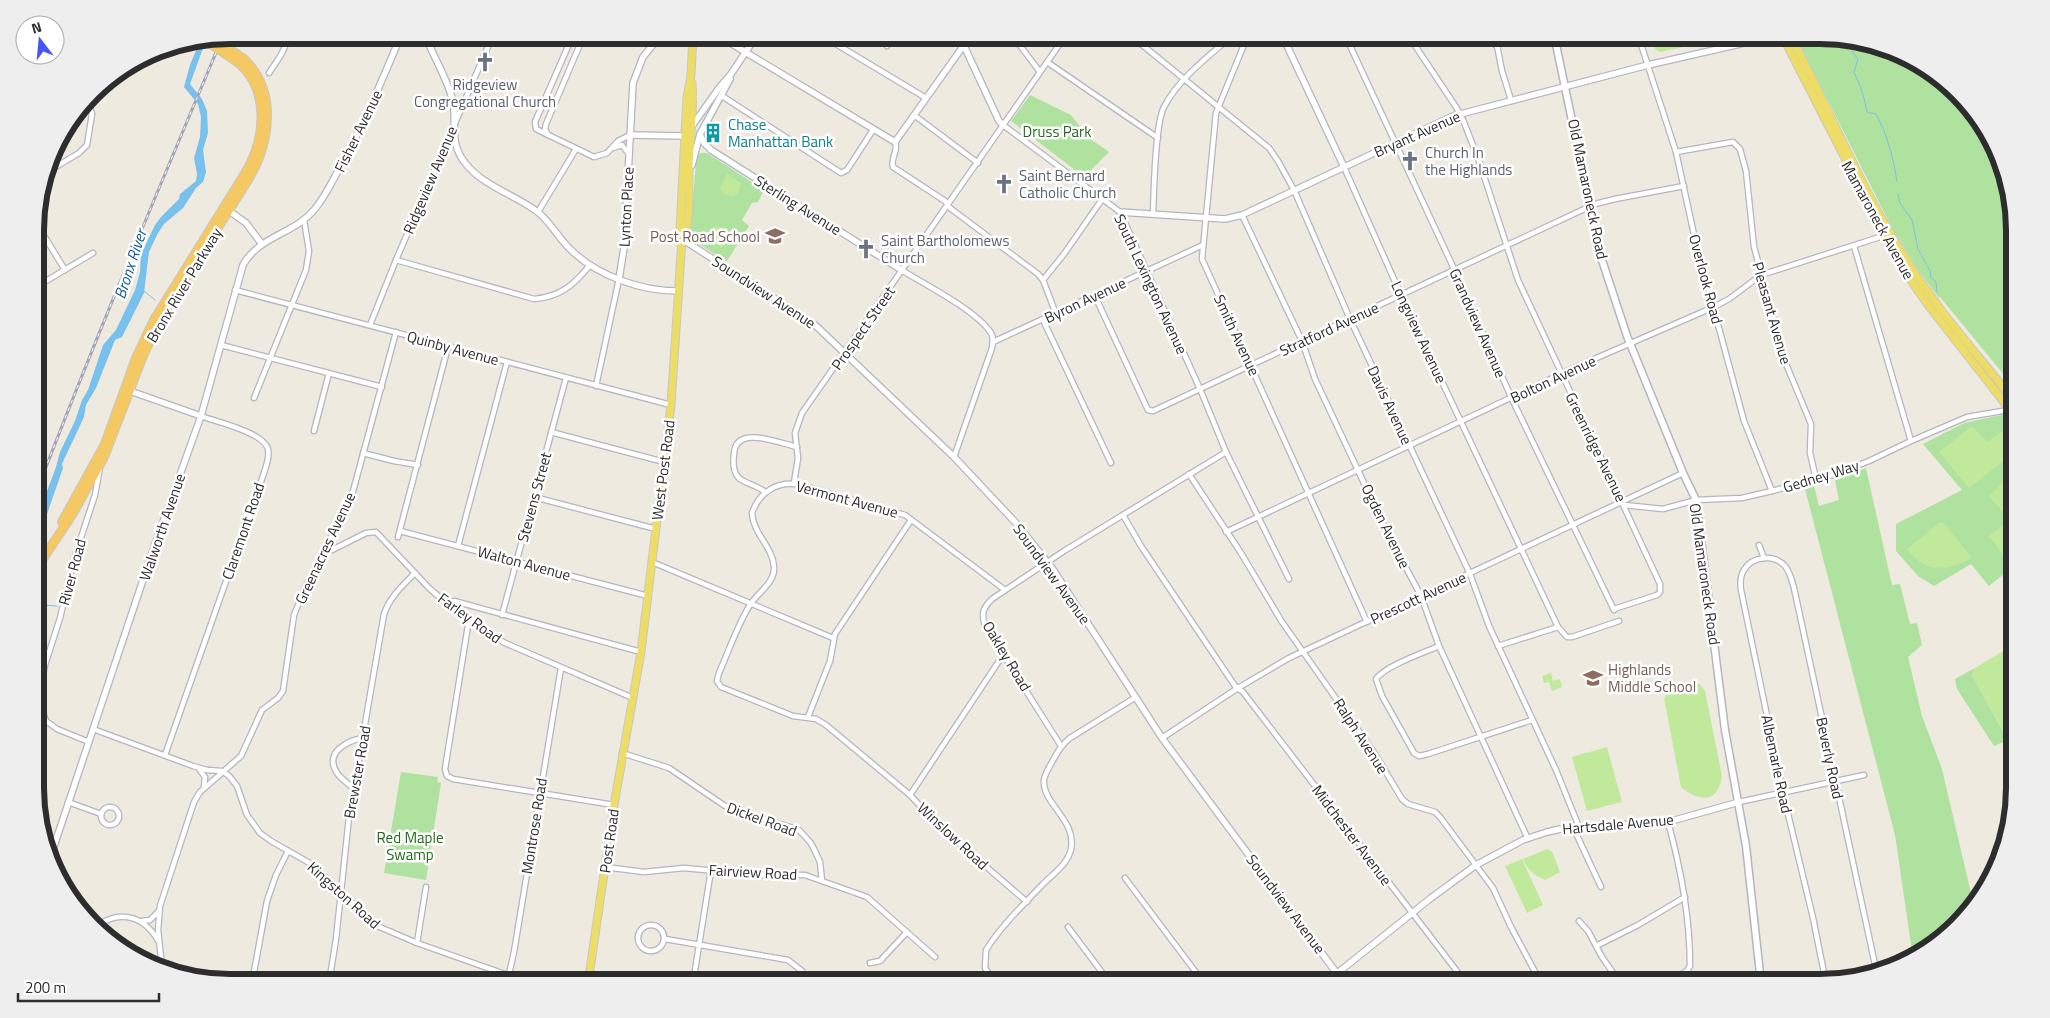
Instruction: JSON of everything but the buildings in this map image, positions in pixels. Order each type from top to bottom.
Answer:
[{"type":"highway","name":"Bronx River Parkway","points":[[44,556],[72,515],[112,442],[143,343],[158,312],[247,172],[256,152],[261,125],[260,100],[253,80],[242,61],[213,44]]},
{"type":"highway","name":"Bronx River Parkway","points":[[44,554],[97,459],[146,348],[163,315],[256,166],[262,150],[266,130],[266,108],[262,88],[255,72],[220,44]]},
{"type":"main road","name":"West Post Road","points":[[682,239],[685,233],[693,95],[691,75],[693,44]]},
{"type":"main road","name":"Old Mamaroneck Road","points":[[1556,44],[1600,254],[1631,344],[1683,473],[1696,500],[1725,730],[1739,802],[1760,974]]},
{"type":"main road","name":"Mamaroneck Avenue","points":[[1787,44],[1883,236],[1898,262],[1928,305],[2006,403]]},
{"type":"main road","name":"Mamaroneck Avenue","points":[[1795,44],[1866,189],[1910,265],[1942,312],[2006,391]]},
{"type":"main road","name":"West Post Road","points":[[632,699],[641,652],[671,405],[682,239],[680,229],[686,97],[691,75]]},
{"type":"main road","name":"Post Road","points":[[589,974],[622,753],[632,699]]},
{"type":"street","points":[[269,73],[286,44]]},
{"type":"street","name":"Fisher Avenue","points":[[304,220],[324,196],[356,137],[396,44]]},
{"type":"street","points":[[429,44],[452,96],[456,113],[453,133],[455,144],[470,169],[538,212],[570,249],[590,266],[619,279],[659,290],[678,291]]},
{"type":"street","name":"Ridgeview Avenue","points":[[370,325],[489,44]]},
{"type":"street","points":[[569,44],[536,122],[536,129],[594,157],[603,156],[618,141],[630,135],[685,136],[719,88],[732,74]]},
{"type":"street","points":[[548,135],[545,129],[546,124],[580,44]]},
{"type":"street","name":"Lynton Place","points":[[596,386],[623,260],[631,92],[634,77],[643,57],[653,44]]},
{"type":"street","points":[[732,44],[895,142],[897,149],[892,162],[893,167],[945,201],[1038,274],[1043,280],[1056,314]]},
{"type":"street","points":[[688,181],[700,134],[722,96],[732,74],[751,44]]},
{"type":"street","points":[[836,44],[926,98]]},
{"type":"street","points":[[1019,44],[1040,72]]},
{"type":"street","name":"Prospect Street","points":[[794,483],[798,464],[795,433],[799,419],[1060,44]]},
{"type":"street","name":"Davis Avenue","points":[[1140,44],[1269,148],[1294,190],[1350,319],[1470,574],[1498,646],[1556,770],[1576,827],[1601,887]]},
{"type":"street","points":[[1153,213],[1158,138],[1164,106],[1184,79],[1222,44]]},
{"type":"street","name":"Smith Avenue","points":[[1244,44],[1218,107],[1202,259],[1367,622]]},
{"type":"street","name":"Longview Avenue","points":[[1286,44],[1401,295],[1558,627]]},
{"type":"street","name":"Grandview Avenue","points":[[1349,44],[1455,270],[1512,399],[1614,610]]},
{"type":"street","name":"Greenridge Avenue","points":[[1414,44],[1460,114],[1478,158],[1518,280],[1624,503],[1661,587],[1660,592],[1656,595],[1614,610]]},
{"type":"street","points":[[1494,44],[1497,46],[1510,100]]},
{"type":"street","name":"Overlook Road","points":[[1641,44],[1676,152],[1695,239],[1744,421],[1772,491]]},
{"type":"street","name":"Bryant Avenue","points":[[1120,212],[1225,219],[1242,215],[1460,114],[1648,65],[1740,44]]},
{"type":"street","points":[[895,142],[964,45]]},
{"type":"street","name":"South Lexington Avenue","points":[[964,45],[999,121],[1120,212],[1145,272],[1200,389],[1226,452],[1289,579]]},
{"type":"street","points":[[1047,62],[1158,138]]},
{"type":"street","points":[[722,96],[842,173],[847,170],[874,130]]},
{"type":"street","points":[[55,167],[84,149],[88,140],[92,114],[90,107]]},
{"type":"street","points":[[914,115],[978,163]]},
{"type":"street","name":"Sterling Avenue","points":[[700,134],[704,143],[711,150],[967,311],[988,329],[993,342]]},
{"type":"street","name":"Pleasant Avenue","points":[[1676,152],[1733,142],[1737,145],[1746,171],[1754,247],[1761,275],[1786,364],[1811,424],[1810,453],[1816,479]]},
{"type":"street","points":[[610,150],[622,145],[627,150],[629,157]]},
{"type":"street","points":[[538,212],[576,149]]},
{"type":"street","points":[[694,154],[701,149],[711,150]]},
{"type":"street","name":"Stratford Avenue","points":[[1094,296],[1148,410],[1153,411],[1590,207],[1615,199],[1684,186]]},
{"type":"street","points":[[1043,280],[1064,254],[1103,198]]},
{"type":"street","points":[[228,210],[249,226],[261,244]]},
{"type":"street","name":"Ogden Avenue","points":[[1242,215],[1302,341],[1316,379],[1387,532],[1421,596],[1439,646],[1528,839]]},
{"type":"street","points":[[254,398],[305,274],[309,251],[304,220]]},
{"type":"street","name":"Walworth Avenue","points":[[54,847],[153,550],[201,416],[235,290],[245,261],[261,244],[304,220]]},
{"type":"street","points":[[44,235],[65,270]]},
{"type":"street","name":"Bolton Avenue","points":[[1226,532],[1562,375],[1714,307],[1729,299],[1761,275],[1883,236]]},
{"type":"street","name":"Soundview Avenue","points":[[682,239],[797,311],[821,330],[954,457],[1011,517],[1048,562],[1162,738],[1337,973]]},
{"type":"street","name":"Byron Avenue","points":[[993,342],[1203,245]]},
{"type":"street","points":[[1854,246],[1911,440]]},
{"type":"street","points":[[44,282],[92,253]]},
{"type":"street","points":[[396,260],[534,299],[548,298],[567,290],[590,266]]},
{"type":"street","name":"Quinby Avenue","points":[[235,290],[671,405]]},
{"type":"street","points":[[1043,320],[1111,464]]},
{"type":"street","name":"Greenacres Avenue","points":[[162,961],[158,930],[160,910],[190,812],[196,796],[241,756],[262,710],[278,698],[283,691],[294,616],[304,590],[326,550],[352,495],[396,332]]},
{"type":"street","points":[[954,457],[993,342]]},
{"type":"street","points":[[220,345],[382,387]]},
{"type":"street","points":[[398,537],[448,347]]},
{"type":"street","points":[[458,546],[507,362]]},
{"type":"street","points":[[314,431],[329,373]]},
{"type":"street","name":"Stevens Street","points":[[502,615],[566,378]]},
{"type":"street","name":"Claremont Road","points":[[127,390],[258,437],[266,445],[268,454],[264,473],[165,755]]},
{"type":"street","name":"Gedney Way","points":[[1624,503],[1663,509],[1696,500],[1742,498],[1772,491],[1836,474],[1860,465],[1911,440],[1967,417],[2006,412]]},
{"type":"street","points":[[551,432],[664,462]]},
{"type":"street","points":[[750,604],[771,580],[774,568],[771,555],[753,518],[755,506],[764,492],[756,485],[740,479],[734,468],[734,447],[741,439],[751,436],[797,447]]},
{"type":"street","name":"Oakley Road","points":[[1061,746],[985,626],[982,613],[984,607],[992,598],[1048,562],[1226,452]]},
{"type":"street","points":[[363,453],[394,461],[418,464]]},
{"type":"street","name":"River Road","points":[[44,670],[60,618],[74,559],[95,495],[100,464]]},
{"type":"street","name":"Prescott Avenue","points":[[1162,738],[1238,688],[1302,652],[1624,503],[1683,473]]},
{"type":"street","name":"Ralph Avenue","points":[[1189,474],[1302,652],[1375,754],[1402,798],[1408,804],[1435,812],[1493,888],[1536,974]]},
{"type":"street","name":"Vermont Avenue","points":[[764,492],[778,486],[794,483],[893,510],[905,515],[1005,590]]},
{"type":"street","points":[[534,497],[656,529]]},
{"type":"street","name":"Midchester Avenue","points":[[1123,515],[1223,669],[1243,692],[1459,974]]},
{"type":"street","points":[[808,717],[830,661],[833,638],[911,520]]},
{"type":"street","name":"Walton Avenue","points":[[400,531],[648,596]]},
{"type":"street","name":"Farley Road","points":[[326,550],[332,550],[366,533],[374,532],[385,540],[415,573],[452,608],[505,643],[632,699]]},
{"type":"street","points":[[1759,545],[1764,558]]},
{"type":"street","name":"Beverly Road","points":[[1764,558],[1779,561],[1785,567],[1794,588],[1874,966]]},
{"type":"street","name":"Albemarle Road","points":[[1764,558],[1754,560],[1743,571],[1740,580],[1741,590],[1783,793],[1813,918],[1824,974]]},
{"type":"street","points":[[652,562],[833,638]]},
{"type":"street","name":"Brewster Road","points":[[330,974],[341,894],[345,845],[384,614],[391,598],[415,573]]},
{"type":"street","points":[[454,601],[641,652]]},
{"type":"street","name":"Winslow Road","points":[[750,604],[719,673],[718,684],[721,688],[793,716],[816,719],[826,725],[910,795],[939,826],[1027,902]]},
{"type":"street","points":[[469,619],[445,769],[446,774],[453,779],[614,805]]},
{"type":"street","points":[[1498,646],[1558,627],[1567,637],[1572,637],[1619,621]]},
{"type":"street","points":[[1439,646],[1388,669],[1376,679],[1382,696],[1414,754],[1421,755],[1481,738],[1532,720]]},
{"type":"street","points":[[910,795],[1003,655]]},
{"type":"street","name":"Montrose Road","points":[[509,974],[561,668]]},
{"type":"street","points":[[990,974],[986,968],[986,950],[1027,902],[1058,870],[1071,851],[1072,840],[1070,830],[1044,785],[1046,773],[1061,746],[1070,738],[1136,696]]},
{"type":"street","name":"River Road","points":[[44,715],[46,720],[57,729],[89,742]]},
{"type":"street","points":[[93,729],[193,766],[222,771]]},
{"type":"street","points":[[355,790],[338,775],[333,765],[333,759],[335,753],[344,744],[363,738]]},
{"type":"street","name":"Dickel Road","points":[[622,753],[669,768],[725,806],[799,830],[807,838],[820,862],[822,881]]},
{"type":"street","points":[[193,766],[205,776],[205,785],[202,790]]},
{"type":"street","name":"Kingston Road","points":[[222,771],[237,786],[244,810],[255,827],[271,841],[313,865],[375,925],[417,943],[503,974]]},
{"type":"street","name":"Hartsdale Avenue","points":[[1337,973],[1476,865],[1546,832],[1576,827],[1668,822],[1739,802],[1864,775]]},
{"type":"street","points":[[68,802],[102,814]]},
{"type":"street","points":[[1668,822],[1681,871],[1685,897],[1690,966],[1688,971],[1682,974]]},
{"type":"street","points":[[254,974],[267,901],[276,874],[288,851]]},
{"type":"street","name":"Fairview Road","points":[[605,867],[644,872],[676,868],[804,875],[867,897],[935,957]]},
{"type":"street","points":[[694,974],[711,870]]},
{"type":"street","points":[[1125,878],[1197,974]]},
{"type":"street","points":[[417,943],[426,888]]},
{"type":"street","points":[[1596,946],[1638,925],[1685,897]]},
{"type":"street","points":[[102,923],[114,918],[125,917],[140,921],[150,920],[160,910]]},
{"type":"street","points":[[140,921],[152,931],[161,947]]},
{"type":"street","points":[[1579,921],[1614,974]]},
{"type":"street","points":[[651,924],[662,930],[665,939],[660,948],[650,951],[641,946],[638,938],[643,927],[651,924]]},
{"type":"street","points":[[1068,927],[1103,974]]},
{"type":"street","points":[[870,963],[880,961],[907,932]]},
{"type":"street","points":[[665,939],[788,960],[804,974]]},
{"type":"green space","points":[[1654,44],[1687,44],[1688,46],[1660,52],[1655,49]]},
{"type":"green space","points":[[1800,44],[1832,44],[1856,47],[1902,63],[1924,75],[1943,90],[1975,126],[1992,159],[2000,182],[2005,206],[2006,377],[1939,298],[1918,270],[1893,230]]},
{"type":"green space","name":"Druss Park","points":[[1030,95],[1071,115],[1089,138],[1109,152],[1084,177],[1011,121]]},
{"type":"green space","points":[[707,153],[764,190],[758,202],[752,203],[742,220],[749,226],[727,261],[692,239],[690,234],[696,162],[699,154]]},
{"type":"green space","points":[[727,174],[741,183],[738,193],[733,196],[725,195],[720,189]]},
{"type":"green space","points":[[715,226],[726,228],[729,234],[722,248],[708,238],[709,231]]},
{"type":"green space","points":[[2006,414],[2006,572],[1989,586],[1971,564],[1934,586],[1918,576],[1896,551],[1896,524],[1962,490],[1923,444],[1964,423]]},
{"type":"green space","points":[[1972,426],[1987,442],[2005,429],[2006,430],[2006,459],[1969,488],[1939,452]]},
{"type":"green space","points":[[1866,468],[1892,585],[1900,584],[1910,624],[1917,623],[1922,645],[1908,657],[1922,716],[1942,769],[1972,896],[1952,920],[1924,943],[1912,950],[1895,835],[1805,489],[1814,486],[1819,506],[1839,500],[1835,480]]},
{"type":"green space","points":[[2006,480],[2006,514],[2003,512],[1989,496]]},
{"type":"green space","points":[[1939,523],[1944,523],[1972,558],[1953,566],[1936,568],[1921,563],[1914,557],[1907,549]]},
{"type":"green space","points":[[2006,525],[2006,559],[1989,536]]},
{"type":"green space","points":[[2006,649],[2006,726],[2002,730],[1972,675],[1975,668]]},
{"type":"green space","points":[[1975,668],[1972,675],[2002,730],[2006,726],[2006,741],[1994,746],[1957,689],[1955,679]]},
{"type":"green space","points":[[1551,673],[1553,681],[1560,679],[1562,687],[1552,691],[1549,682],[1544,683],[1542,676]]},
{"type":"green space","points":[[1684,682],[1700,684],[1705,691],[1722,776],[1716,792],[1707,798],[1694,796],[1681,787],[1664,698],[1675,687]]},
{"type":"green space","points":[[1607,747],[1622,802],[1587,811],[1572,757]]},
{"type":"green space","name":"Red Maple Swamp","points":[[401,772],[438,777],[437,782],[441,783],[426,880],[384,873]]},
{"type":"green space","points":[[1547,849],[1552,851],[1560,872],[1545,880],[1531,872],[1523,859]]},
{"type":"green space","points":[[1522,859],[1543,905],[1527,913],[1505,866]]},
{"type":"water","points":[[204,45],[190,84],[202,99],[207,111],[208,133],[203,150],[206,172],[203,182],[196,188],[183,208],[164,224],[149,252],[144,293],[122,337],[115,340],[96,388],[86,405],[84,417],[62,464],[63,468],[44,523],[44,499],[60,452],[88,390],[103,345],[116,330],[135,290],[140,272],[141,254],[161,217],[179,199],[180,194],[196,181],[197,174],[194,158],[200,137],[201,117],[198,104],[184,87],[198,46]]},
{"type":"waterway","points":[[1851,46],[1853,53],[1858,59],[1854,72],[1867,112],[1876,114],[1884,130],[1897,182]]},
{"type":"waterway","points":[[1898,194],[1900,203],[1912,220],[1918,249],[1930,271],[1931,278],[1936,282],[1937,292]]},
{"type":"waterway","points":[[144,291],[155,300]]},
{"type":"waterway","points":[[44,605],[57,606]]},
{"type":"railway","points":[[44,472],[104,321],[220,44]]},
{"type":"place","name":"Ridgeview Congregational Church","points":[[485,62]]},
{"type":"place","name":"Chase Manhattan Bank","points":[[713,133]]},
{"type":"place","name":"Church In the Highlands","points":[[1410,161]]},
{"type":"place","name":"Saint Bernard Catholic Church","points":[[1004,184]]},
{"type":"place","name":"Post Road School","points":[[775,236]]},
{"type":"place","name":"Saint Bartholomews Church","points":[[866,249]]},
{"type":"place","name":"Highlands Middle School","points":[[1593,678]]},
{"type":"water label","name":"Bronx River","points":[[130,264]]}]
